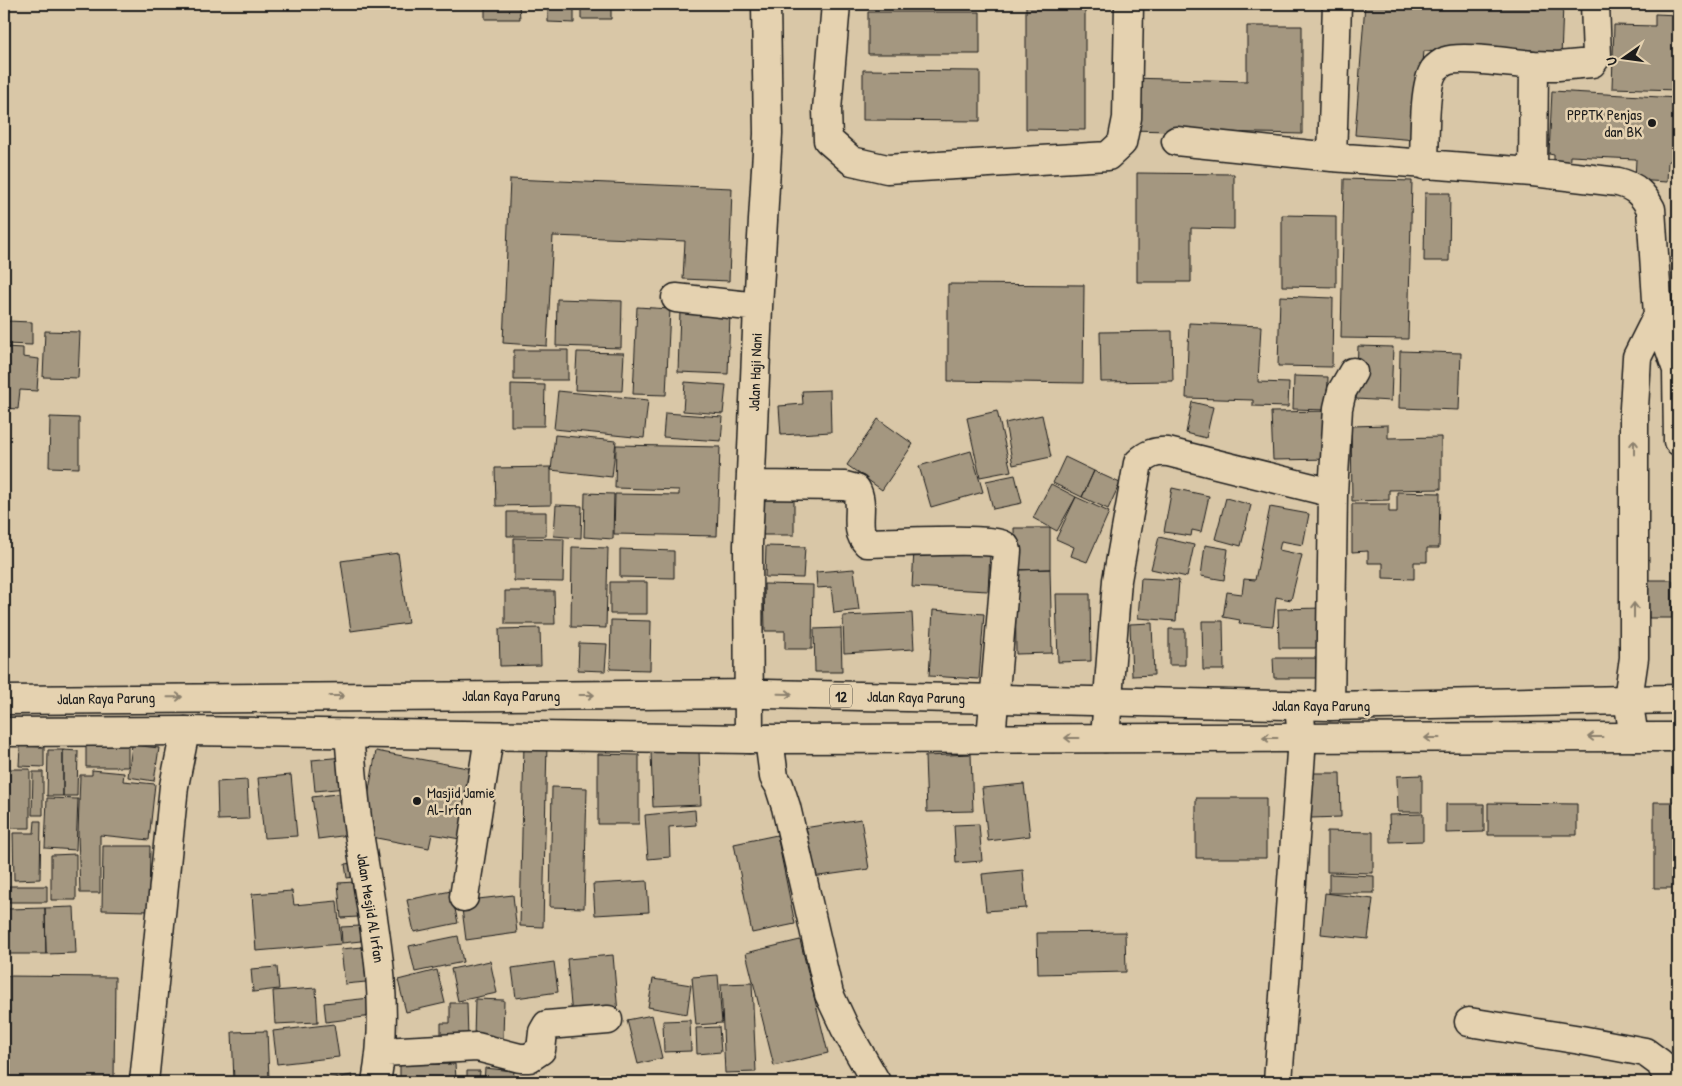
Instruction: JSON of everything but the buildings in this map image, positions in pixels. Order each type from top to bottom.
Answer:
[{"type":"main road","name":"Jalan Haji Nani","points":[[766,4],[768,134],[758,307],[748,545],[748,694],[759,739],[779,785],[786,807],[829,994],[845,1028],[876,1082]]},
{"type":"main road","points":[[836,4],[827,110],[828,140],[852,161],[887,169],[1108,156],[1122,143],[1126,118],[1128,4]]},
{"type":"main road","points":[[1332,157],[1337,4]]},
{"type":"main road","points":[[1424,165],[1427,105],[1434,70],[1447,60],[1558,66],[1592,63],[1597,56],[1595,4]]},
{"type":"main road","points":[[1533,172],[1534,65]]},
{"type":"main road","points":[[1176,141],[1424,165],[1533,172],[1618,182],[1630,186],[1645,198],[1651,209],[1658,314],[1677,370],[1678,433],[1634,420]]},
{"type":"main road","points":[[676,298],[758,307]]},
{"type":"main road","points":[[1634,737],[1628,699],[1634,658],[1634,420],[1637,357],[1658,314]]},
{"type":"main road","points":[[1330,706],[1333,493],[1338,408],[1342,392],[1353,372]]},
{"type":"main road","points":[[1105,738],[1117,580],[1138,463],[1145,456],[1157,451],[1168,452],[1333,493]]},
{"type":"main road","points":[[751,485],[845,486],[856,489],[860,496],[860,532],[866,543],[976,542],[1002,544],[1005,546],[1007,551],[991,738]]},
{"type":"main road","name":"Jalan Raya Parung","points":[[4,700],[748,694],[1109,703],[1330,706],[1678,699]]},
{"type":"main road","points":[[1278,1082],[1302,738],[1299,706]]},
{"type":"main road","points":[[4,732],[185,731],[489,737],[759,739],[1678,736]]},
{"type":"main road","points":[[144,1082],[174,786],[185,731]]},
{"type":"main road","name":"Jalan Mesjid Al Irfan","points":[[349,734],[358,825],[383,988],[382,1052],[376,1082]]},
{"type":"main road","points":[[464,897],[489,737]]},
{"type":"main road","points":[[382,1052],[477,1046],[512,1056],[529,1058],[541,1050],[543,1032],[547,1025],[608,1020]]},
{"type":"main road","points":[[1470,1022],[1645,1052],[1660,1063],[1670,1082]]},
{"type":"place","name":"PPPTK Penjas dan BK","points":[[1652,123]]},
{"type":"place","name":"Masjid Jamie Al-Irfan","points":[[417,801]]}]
